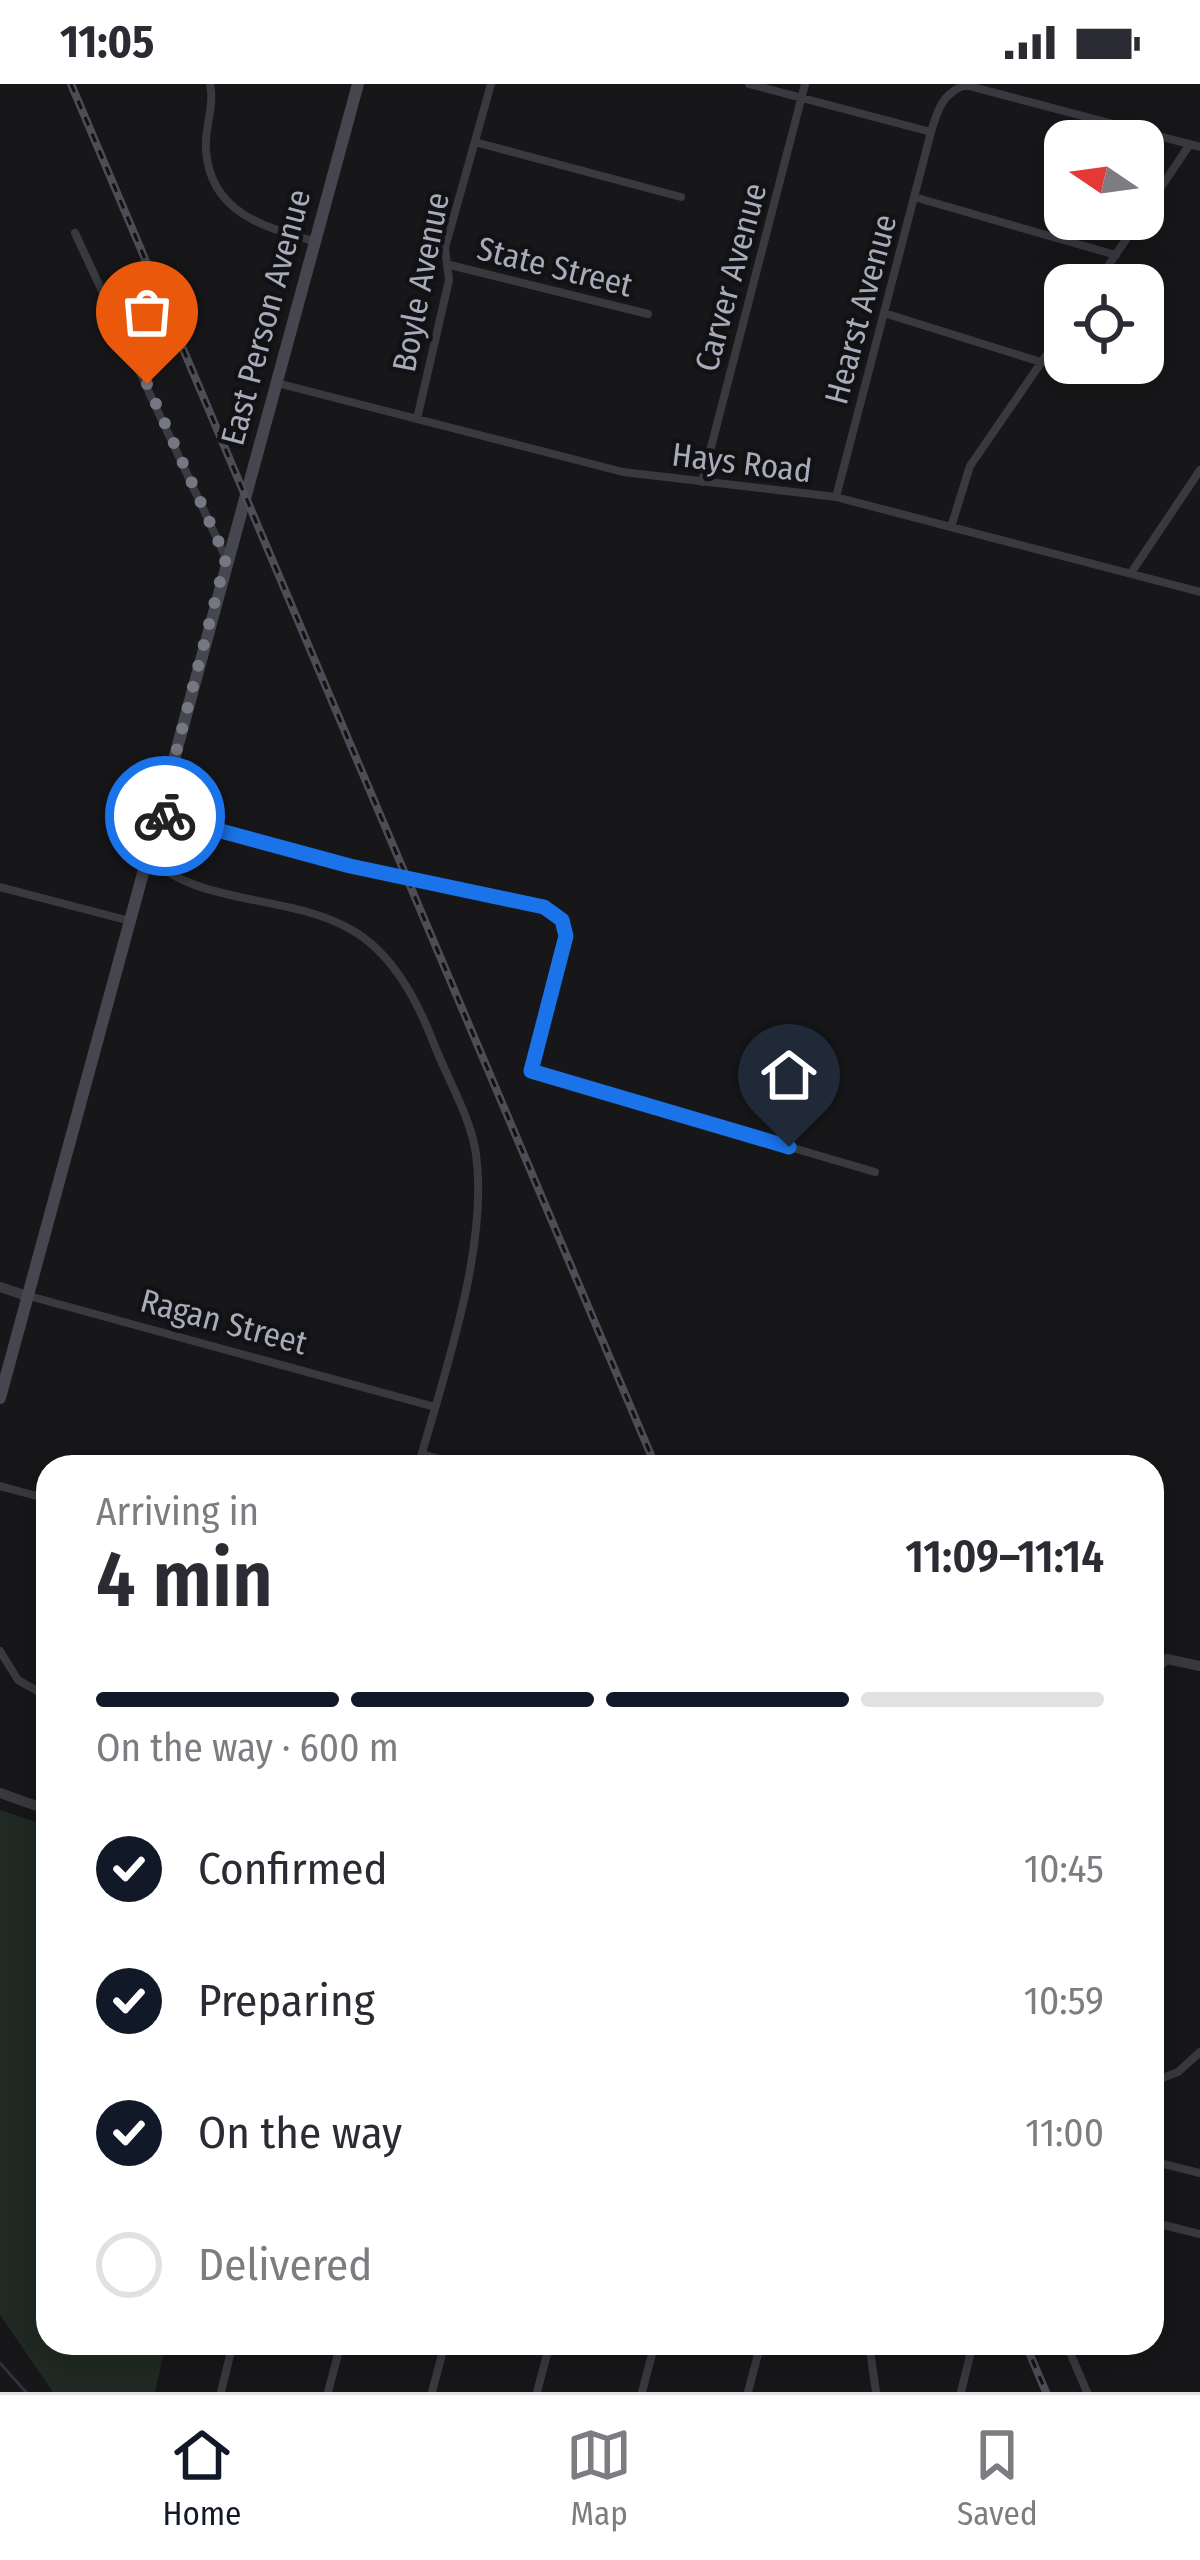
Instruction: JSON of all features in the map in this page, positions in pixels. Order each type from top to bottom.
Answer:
[{"type":"main road","name":"East Person Avenue","points":[[0,1398],[358,84]]},
{"type":"street","points":[[210,84],[206,151],[213,183],[233,211],[262,226],[313,241]]},
{"type":"street","name":"Boyle Avenue","points":[[417,419],[449,265],[446,248],[491,84]]},
{"type":"street","points":[[749,84],[932,132]]},
{"type":"street","name":"Carver Avenue","points":[[702,482],[805,84]]},
{"type":"street","name":"Hearst Avenue","points":[[836,497],[940,103],[965,85],[1195,145]]},
{"type":"street","points":[[475,142],[681,197]]},
{"type":"street","points":[[1164,186],[1195,145]]},
{"type":"street","points":[[914,197],[1116,255]]},
{"type":"street","points":[[75,232],[226,558]]},
{"type":"street","points":[[1110,264],[1126,240]]},
{"type":"street","name":"State Street","points":[[449,265],[648,314]]},
{"type":"street","points":[[884,314],[1041,362]]},
{"type":"street","points":[[951,527],[970,466],[1044,358]]},
{"type":"street","name":"Hays Road","points":[[278,383],[623,472],[836,497],[1200,592]]},
{"type":"street","points":[[1130,573],[1200,470]]},
{"type":"street","points":[[160,815],[350,866],[544,907],[562,920],[566,936],[531,1071],[874,1172]]},
{"type":"street","points":[[147,855],[172,879],[319,915],[380,950],[422,1011],[476,1153],[473,1244],[422,1454],[426,1455]]},
{"type":"street","points":[[0,887],[130,921]]},
{"type":"street","name":"Ragan Street","points":[[0,1287],[435,1407]]},
{"type":"street","points":[[0,1486],[36,1496]]},
{"type":"street","points":[[0,1651],[18,1680],[36,1690]]},
{"type":"street","points":[[1164,1661],[1200,1666]]},
{"type":"street","points":[[0,1793],[36,1806]]},
{"type":"street","points":[[1164,2077],[1178,2072],[1200,2052]]},
{"type":"street","points":[[1164,2165],[1200,2173]]},
{"type":"street","points":[[1164,2225],[1200,2234]]},
{"type":"street","points":[[220,2392],[230,2355]]},
{"type":"street","points":[[328,2392],[338,2355]]},
{"type":"street","points":[[432,2392],[442,2355]]},
{"type":"street","points":[[537,2392],[547,2355]]},
{"type":"street","points":[[642,2392],[652,2355]]},
{"type":"street","points":[[748,2392],[757,2355]]},
{"type":"street","points":[[870,2355],[876,2392]]},
{"type":"street","points":[[961,2392],[970,2355]]},
{"type":"street","points":[[1071,2355],[1088,2392]]},
{"type":"shaded area","points":[[0,1810],[36,1822],[36,2355],[163,2355],[155,2392],[53,2392],[0,2315]]},
{"type":"waterway","points":[[0,2363],[26,2392]]},
{"type":"railway","points":[[71,84],[651,1455]]},
{"type":"railway","points":[[1030,2355],[1046,2392]]},
{"type":"way so far","points":[[147,384],[226,558],[173,756],[160,815],[165,816]]},
{"type":"route","points":[[165,816],[350,866],[544,907],[562,920],[566,936],[531,1071],[789,1147]]}]
